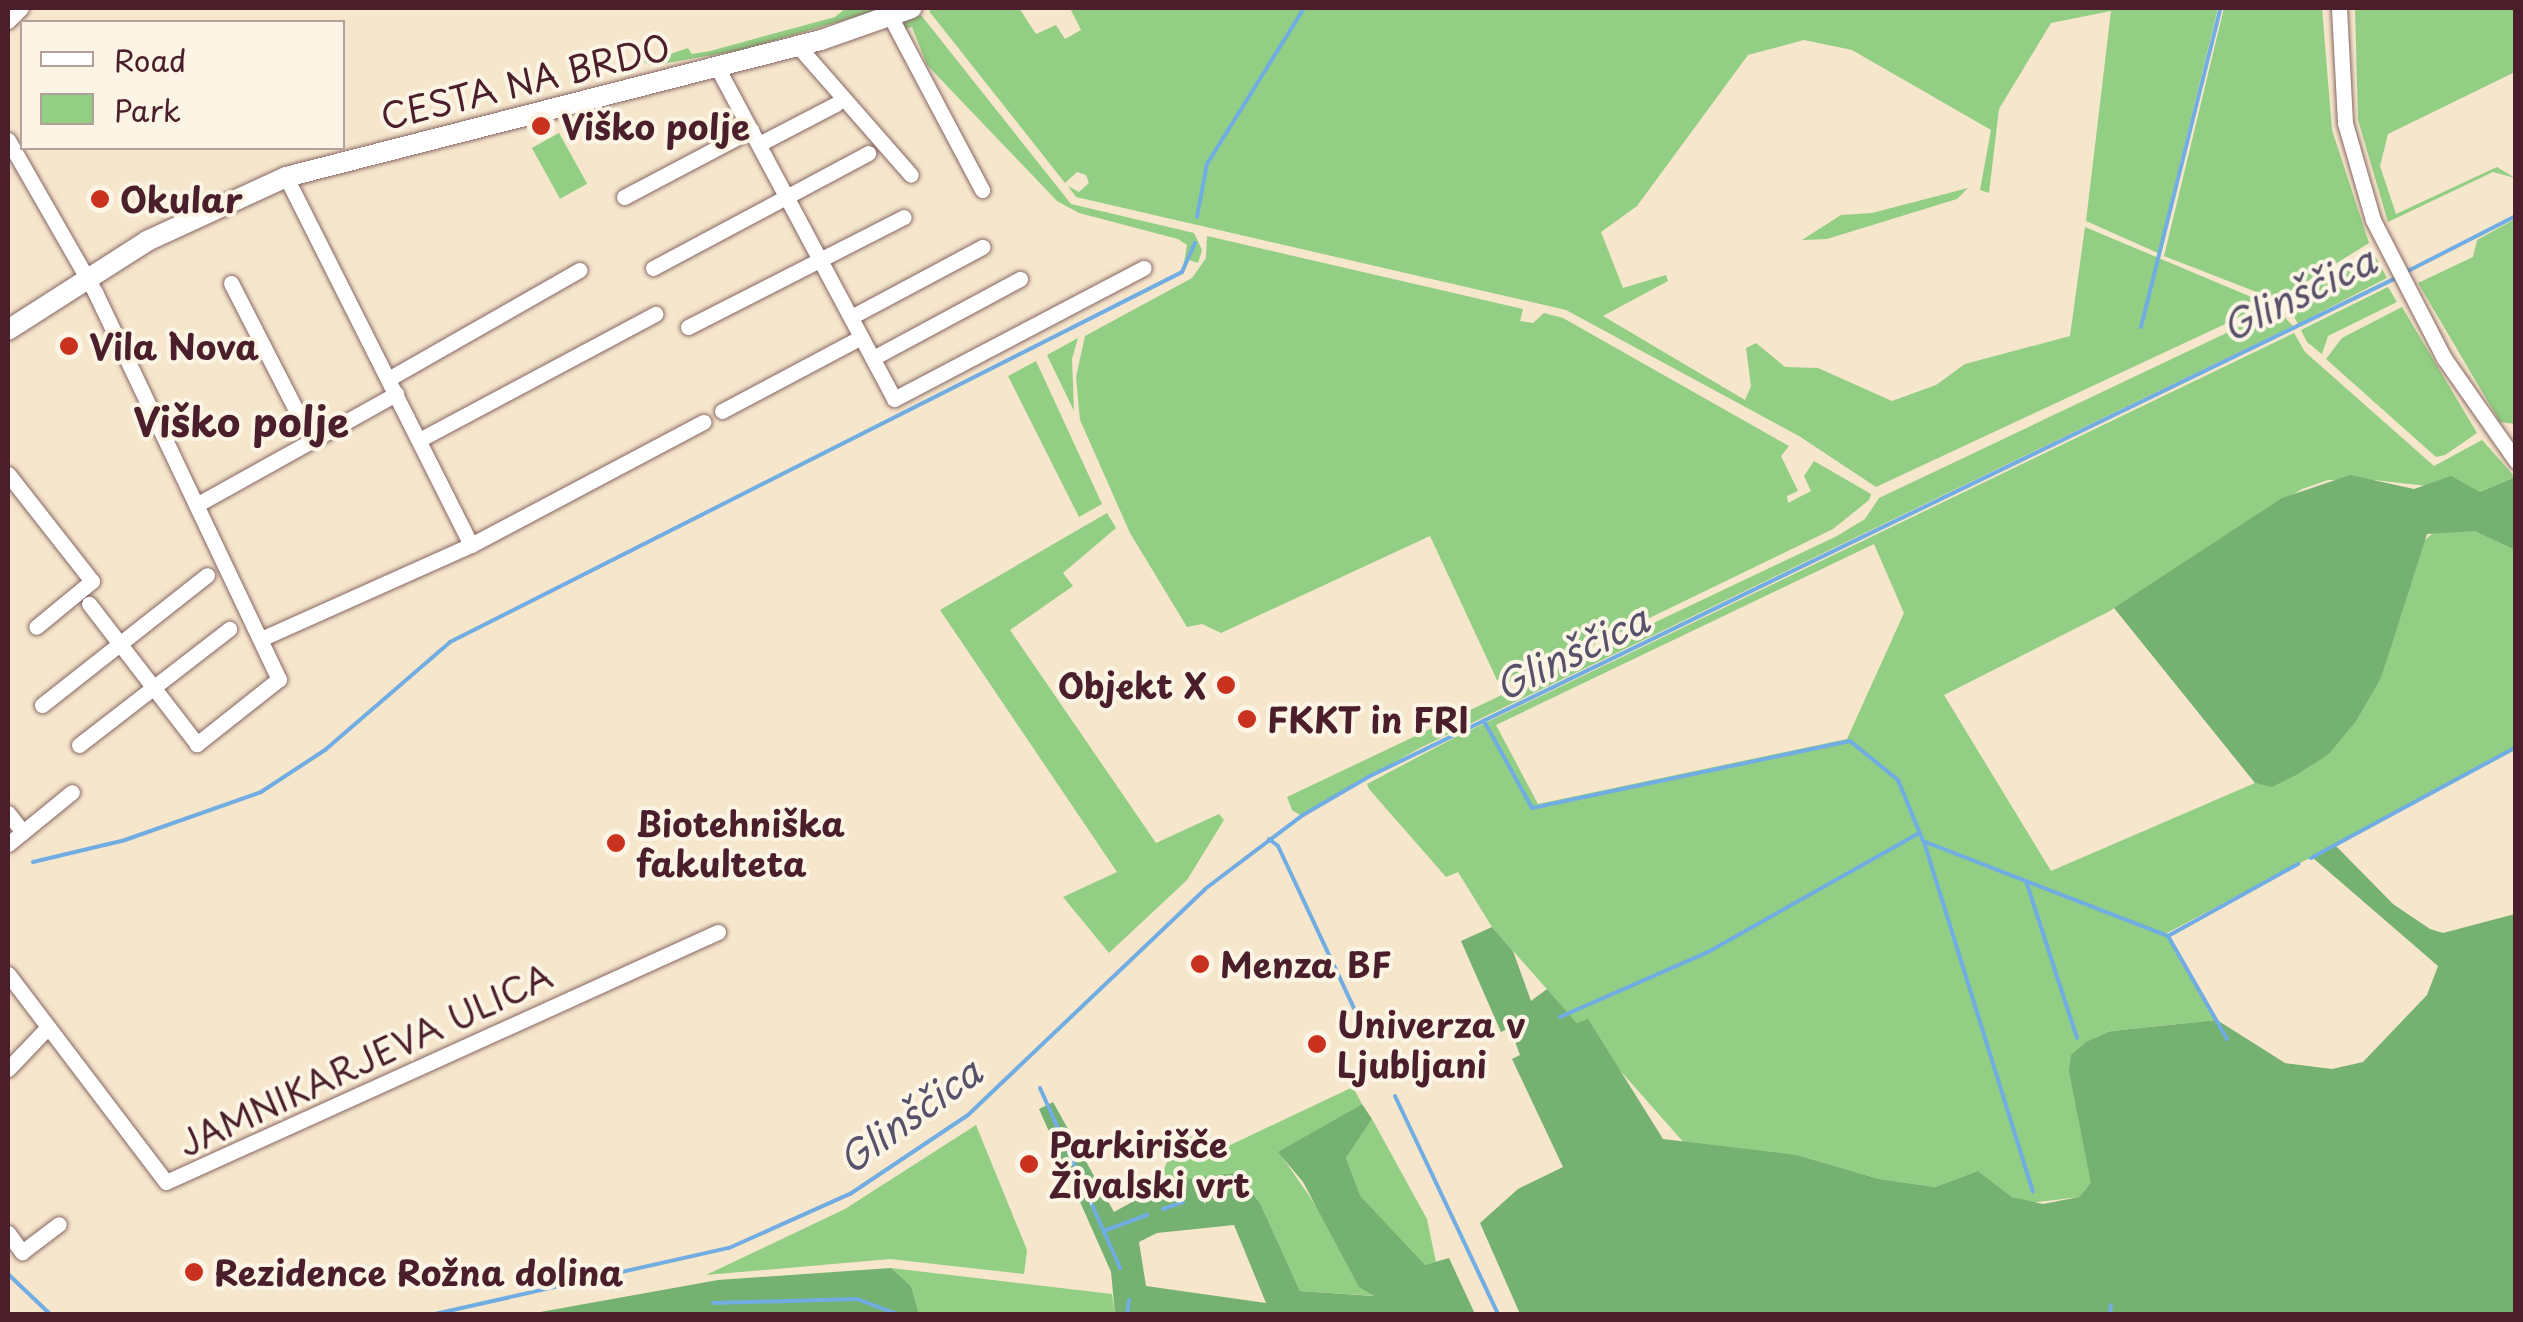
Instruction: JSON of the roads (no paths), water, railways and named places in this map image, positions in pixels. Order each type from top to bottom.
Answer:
[{"type":"street","points":[[8,21],[21,8]]},
{"type":"street","name":"CESTA NA BRDO","points":[[8,330],[86,276],[194,217],[286,177],[798,46],[912,8]]},
{"type":"street","points":[[2339,8],[2348,138],[2395,266],[2467,397],[2516,461]]},
{"type":"street","points":[[890,16],[982,190]]},
{"type":"street","points":[[798,46],[911,174]]},
{"type":"street","points":[[718,67],[894,398],[1144,268]]},
{"type":"street","points":[[624,197],[836,104]]},
{"type":"street","points":[[8,140],[86,276],[280,678],[197,744],[89,604]]},
{"type":"street","points":[[653,268],[868,153]]},
{"type":"street","points":[[286,177],[470,545]]},
{"type":"street","points":[[688,327],[904,217]]},
{"type":"street","points":[[851,317],[982,247]]},
{"type":"street","points":[[198,504],[311,439],[579,270]]},
{"type":"street","points":[[872,358],[1020,279]]},
{"type":"street","points":[[231,282],[311,439]]},
{"type":"street","points":[[419,440],[655,314]]},
{"type":"street","points":[[722,412],[861,336]]},
{"type":"street","points":[[263,638],[470,545],[703,422]]},
{"type":"street","points":[[8,474],[92,580],[36,627]]},
{"type":"street","points":[[42,705],[206,576]]},
{"type":"street","points":[[79,745],[229,629]]},
{"type":"street","points":[[8,844],[72,792]]},
{"type":"street","points":[[8,813],[22,832]]},
{"type":"street","name":"JAMNIKARJEVA ULICA","points":[[8,974],[166,1182],[718,932]]},
{"type":"street","points":[[8,1069],[48,1027]]},
{"type":"street","points":[[8,1233],[22,1252],[59,1224]]},
{"type":"waterway","points":[[1197,217],[1207,164],[1304,8]]},
{"type":"waterway","points":[[2141,327],[2220,10]]},
{"type":"waterway","name":"Glinščica","points":[[2404,273],[2516,216]]},
{"type":"waterway","points":[[33,862],[125,840],[261,792],[325,750],[450,642],[1182,272],[1195,243]]},
{"type":"waterway","points":[[435,1314],[729,1248],[850,1194],[968,1115],[1205,889],[1303,815],[1368,777],[2396,278]]},
{"type":"waterway","points":[[1484,721],[1532,808],[1850,741],[1898,780],[1923,841],[2168,936],[2298,864]]},
{"type":"waterway","points":[[2311,858],[2516,747]]},
{"type":"waterway","points":[[1560,1017],[1708,952],[1919,833]]},
{"type":"waterway","points":[[1269,839],[1278,846],[1360,1021]]},
{"type":"waterway","points":[[1924,842],[2033,1191]]},
{"type":"waterway","points":[[2026,881],[2077,1038]]},
{"type":"waterway","points":[[2168,936],[2227,1039]]},
{"type":"waterway","points":[[1040,1088],[1120,1268]]},
{"type":"waterway","points":[[1395,1096],[1498,1314]]},
{"type":"waterway","points":[[1163,1209],[1183,1202]]},
{"type":"waterway","points":[[1106,1230],[1147,1215]]},
{"type":"waterway","name":"Glinščica","points":[[8,1274],[50,1314]]},
{"type":"waterway","points":[[713,1303],[857,1299],[897,1314]]},
{"type":"waterway","points":[[1127,1314],[1129,1300]]},
{"type":"waterway","points":[[2110,1314],[2111,1305]]},
{"type":"place","name":"Viško polje","points":[[541,126]]},
{"type":"place","name":"Okular","points":[[100,199]]},
{"type":"place","name":"Vila Nova","points":[[69,346]]},
{"type":"place","name":"Objekt X","points":[[1226,685]]},
{"type":"place","name":"FKKT in FRI","points":[[1247,719]]},
{"type":"place","name":"Biotehniška fakulteta","points":[[616,843]]},
{"type":"place","name":"Menza BF","points":[[1200,964]]},
{"type":"place","name":"Univerza v Ljubljani","points":[[1317,1044]]},
{"type":"place","name":"Parkirišče Živalski vrt","points":[[1029,1164]]},
{"type":"place","name":"Rezidence Rožna dolina","points":[[194,1272]]},
{"type":"district","name":"Viško polje","points":[[241,421]]}]
